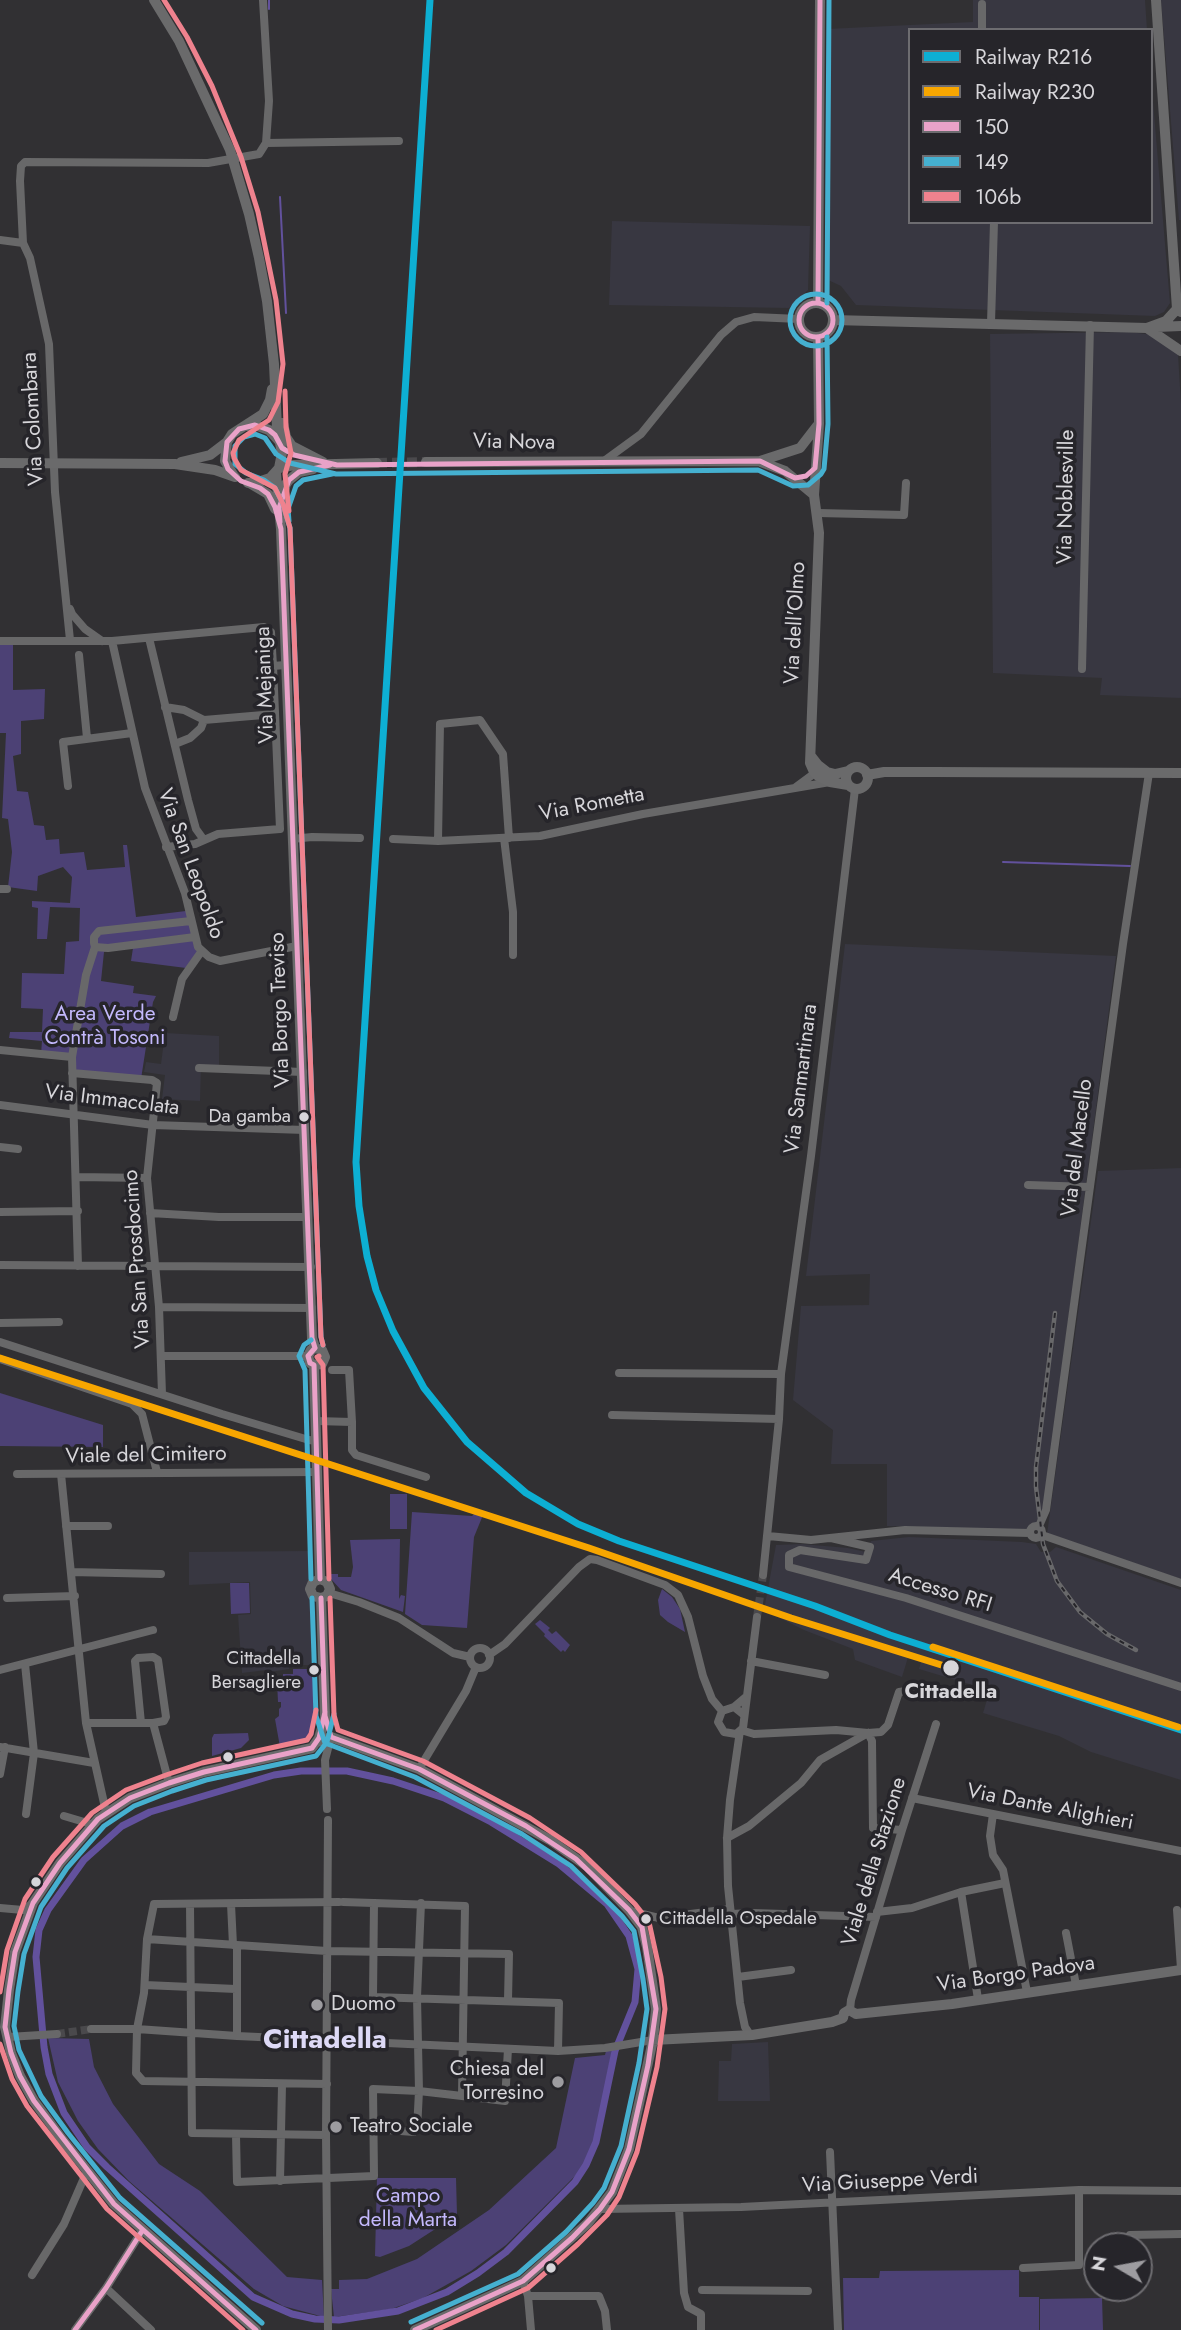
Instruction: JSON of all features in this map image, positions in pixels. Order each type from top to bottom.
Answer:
[{"type":"street","name":"Via Mejaniga","points":[[154,0],[204,90],[233,160],[259,258],[274,364],[282,458],[277,470],[281,529],[279,665],[284,801],[292,839]]},
{"type":"street","points":[[233,160],[259,155],[266,144],[269,102],[263,0]]},
{"type":"street","points":[[818,303],[820,0]]},
{"type":"street","points":[[1147,328],[1166,321],[1179,311],[1156,0]]},
{"type":"street","points":[[982,4],[982,28]]},
{"type":"street","points":[[266,144],[399,141]]},
{"type":"street","name":"Via Colombara","points":[[70,640],[54,463],[48,344],[30,258],[23,243],[21,166],[25,162],[208,163],[233,160]]},
{"type":"street","points":[[990,323],[994,224]]},
{"type":"street","points":[[0,240],[23,243]]},
{"type":"street","points":[[818,303],[830,310],[833,320],[829,332],[818,337],[804,333],[799,319],[805,307],[818,303]]},
{"type":"street","points":[[602,463],[641,434],[721,335],[736,322],[754,317],[799,319]]},
{"type":"street","points":[[833,320],[1090,324],[1147,328],[1181,326]]},
{"type":"street","name":"Via Noblesville","points":[[1082,670],[1090,324]]},
{"type":"street","points":[[1147,328],[1181,351]]},
{"type":"street","name":"Via dell'Olmo","points":[[818,337],[819,424],[814,495],[819,534],[810,754],[818,771]]},
{"type":"street","name":"Via Mejaniga","points":[[227,442],[232,435],[263,414],[272,390],[274,364]]},
{"type":"street","name":"Via Mejaniga","points":[[275,381],[289,442],[323,464]]},
{"type":"street","points":[[785,471],[787,457],[819,424]]},
{"type":"street","points":[[247,426],[255,425],[269,430],[280,445],[300,458],[323,464]]},
{"type":"street","points":[[174,464],[210,455],[227,442]]},
{"type":"street","points":[[227,442],[225,461],[235,477]]},
{"type":"street","points":[[760,461],[796,449],[816,453]]},
{"type":"street","points":[[760,461],[785,471],[814,495]]},
{"type":"street","name":"Via Nova","points":[[426,462],[760,461]]},
{"type":"street","points":[[0,463],[174,464],[215,470],[235,477]]},
{"type":"street","points":[[248,483],[263,482],[277,470],[294,465],[377,463]]},
{"type":"street","name":"Via Mejaniga","points":[[279,508],[289,480],[299,472],[323,464]]},
{"type":"street","points":[[795,478],[806,476],[815,468]]},
{"type":"street","name":"Via Mejaniga","points":[[235,477],[268,494],[281,529]]},
{"type":"street","points":[[818,513],[904,515],[906,483]]},
{"type":"street","name":"Via Colombara","points":[[66,595],[72,614],[102,641]]},
{"type":"street","points":[[0,641],[112,641],[264,627],[270,629],[279,665],[275,714],[284,801],[280,829],[219,834],[195,844],[166,847]]},
{"type":"street","points":[[149,638],[196,829],[204,840]]},
{"type":"street","name":"Via San Leopoldo","points":[[112,641],[145,788],[185,893],[201,952],[220,961],[297,946]]},
{"type":"street","points":[[79,655],[88,738]]},
{"type":"street","points":[[165,707],[184,710],[204,720],[275,714]]},
{"type":"street","points":[[175,744],[190,738],[201,728],[204,720]]},
{"type":"street","points":[[438,841],[440,724],[480,720],[503,754],[513,912],[513,955]]},
{"type":"street","points":[[68,786],[63,741],[132,733]]},
{"type":"street","points":[[818,771],[835,774],[858,767],[864,769],[867,775],[865,785],[852,787],[846,775],[848,771]]},
{"type":"street","name":"Via Rometta","points":[[796,787],[818,771],[830,782]]},
{"type":"street","points":[[867,775],[884,772],[1181,773]]},
{"type":"street","name":"Via del Macello","points":[[1040,1531],[1048,1497],[1121,958],[1149,773]]},
{"type":"street","name":"Via Rometta","points":[[393,839],[438,841],[540,836],[643,814],[796,787],[830,782],[852,787]]},
{"type":"street","name":"Via Sanmartinara","points":[[763,1575],[781,1374],[811,1156],[852,787]]},
{"type":"street","points":[[292,839],[360,838]]},
{"type":"street","name":"Via Borgo Treviso","points":[[292,839],[318,1472],[320,1579],[313,1582],[310,1589],[313,1596],[325,1596],[325,1718],[331,1737]]},
{"type":"street","points":[[78,1266],[72,1057],[86,975],[96,947],[94,937],[99,931],[191,921]]},
{"type":"street","points":[[96,947],[108,948],[195,937]]},
{"type":"street","points":[[173,1017],[182,979],[201,952]]},
{"type":"street","points":[[0,1049],[72,1057]]},
{"type":"street","points":[[199,1068],[303,1072]]},
{"type":"street","name":"Via San Prosdocimo","points":[[72,1073],[152,1080],[157,1083],[147,1178],[159,1307],[162,1394]]},
{"type":"street","name":"Via Immacolata","points":[[0,1105],[153,1125],[305,1130]]},
{"type":"street","points":[[0,1147],[18,1149]]},
{"type":"street","points":[[77,1177],[147,1178]]},
{"type":"street","points":[[1028,1185],[1090,1187]]},
{"type":"street","points":[[0,1212],[78,1211]]},
{"type":"street","points":[[150,1213],[219,1217],[309,1217]]},
{"type":"street","points":[[0,1265],[311,1268]]},
{"type":"street","points":[[159,1307],[312,1308]]},
{"type":"street","points":[[0,1322],[59,1322]]},
{"type":"street","points":[[0,1342],[222,1414],[317,1441]]},
{"type":"street","points":[[161,1356],[312,1357]]},
{"type":"street","points":[[0,1359],[132,1404],[142,1414],[157,1472]]},
{"type":"street","points":[[332,1370],[349,1370],[352,1451],[356,1455],[426,1478]]},
{"type":"street","points":[[619,1373],[781,1374]]},
{"type":"street","points":[[612,1415],[779,1419]]},
{"type":"street","points":[[316,1422],[352,1422]]},
{"type":"street","name":"Viale del Cimitero","points":[[17,1474],[318,1472]]},
{"type":"street","points":[[61,1474],[86,1723],[106,1812]]},
{"type":"street","points":[[66,1527],[108,1526]]},
{"type":"street","points":[[768,1536],[811,1540],[905,1530],[1030,1533],[1033,1527],[1181,1583]]},
{"type":"street","name":"Accesso RFI","points":[[831,1538],[869,1547],[866,1560],[800,1550],[789,1555],[787,1563],[793,1569],[906,1598],[1181,1687]]},
{"type":"street","points":[[470,1657],[471,1663],[476,1667],[486,1665],[489,1655],[505,1644],[579,1567],[590,1559],[597,1560],[665,1585],[678,1595],[688,1617],[700,1669],[712,1699],[722,1711]]},
{"type":"street","points":[[71,1572],[161,1574]]},
{"type":"street","points":[[320,1579],[327,1582],[325,1596],[359,1602],[399,1618],[453,1653],[470,1657]]},
{"type":"street","points":[[7,1598],[75,1597]]},
{"type":"street","points":[[753,2033],[745,2026],[740,2003],[727,1838],[730,1800],[740,1731],[744,1725],[757,1617]]},
{"type":"street","points":[[0,1670],[153,1630]]},
{"type":"street","points":[[470,1657],[477,1649],[489,1655]]},
{"type":"street","points":[[86,1723],[141,1723],[153,1723],[164,1721],[166,1717],[158,1660],[153,1657],[138,1658],[134,1664],[141,1723]]},
{"type":"street","points":[[751,1661],[825,1675]]},
{"type":"street","points":[[25,1664],[34,1753],[26,1814]]},
{"type":"street","points":[[419,1769],[466,1691],[476,1667]]},
{"type":"street","points":[[727,1734],[740,1731],[754,1734],[836,1730],[881,1732],[888,1725],[899,1692],[906,1691]]},
{"type":"street","points":[[722,1711],[734,1707],[747,1696]]},
{"type":"street","points":[[734,1707],[744,1715]]},
{"type":"street","points":[[722,1711],[718,1722],[721,1730],[727,1734],[737,1750]]},
{"type":"street","name":"Via Borgo Treviso","points":[[314,1745],[325,1718]]},
{"type":"street","points":[[153,1723],[169,1783]]},
{"type":"street","name":"Viale della Stazione","points":[[850,2014],[851,2000],[936,1724]]},
{"type":"street","points":[[868,1733],[872,1741],[873,1828],[902,1830]]},
{"type":"street","points":[[727,1838],[750,1826],[801,1783],[820,1760],[868,1733]]},
{"type":"street","points":[[325,1761],[331,1737]]},
{"type":"street","points":[[256,2330],[114,2204],[34,2101],[4,2037],[5,2027],[15,1952],[33,1903],[91,1824],[130,1798],[169,1783],[314,1745],[331,1737],[419,1769],[550,1840],[588,1867],[642,1927],[656,2009],[653,2040],[629,2149],[612,2192],[600,2209],[523,2281],[415,2330]]},
{"type":"street","points":[[314,1745],[324,1753],[327,1809]]},
{"type":"street","points":[[0,1774],[2,1747],[94,1762]]},
{"type":"street","name":"Via Dante Alighieri","points":[[912,1798],[1181,1851]]},
{"type":"street","points":[[993,1815],[990,1836],[993,1855],[1003,1870],[1027,1992]]},
{"type":"street","points":[[64,1816],[91,1824]]},
{"type":"street","points":[[328,1820],[328,2330]]},
{"type":"street","points":[[629,1910],[659,1918],[731,1911],[879,1914],[1005,1883]]},
{"type":"street","points":[[961,1892],[978,1999]]},
{"type":"street","points":[[327,2084],[143,2081],[136,2073],[136,2029],[145,1989],[148,1939],[153,1906],[156,1903],[341,1902],[465,1906],[462,2095]]},
{"type":"street","points":[[0,1908],[23,1910],[33,1903]]},
{"type":"street","points":[[374,1903],[373,1997],[559,2003],[558,2051]]},
{"type":"street","points":[[374,2129],[416,2132],[419,2091],[417,1997],[421,1903]]},
{"type":"street","points":[[190,1904],[192,2133],[326,2135]]},
{"type":"street","points":[[231,1904],[235,1945],[237,2036]]},
{"type":"street","points":[[1177,1910],[1181,1970]]},
{"type":"street","points":[[1066,1933],[1076,1985]]},
{"type":"street","points":[[148,1939],[327,1951],[509,1954],[508,2000]]},
{"type":"street","points":[[738,1977],[791,1970]]},
{"type":"street","name":"Via Borgo Padova","points":[[653,2040],[735,2036],[850,2014],[1181,1970]]},
{"type":"street","points":[[145,1989],[236,1989]]},
{"type":"street","points":[[91,2029],[136,2029],[558,2051],[606,2048],[653,2040]]},
{"type":"street","points":[[4,2037],[57,2034]]},
{"type":"street","points":[[236,2135],[237,2182],[374,2176],[373,2089],[419,2091],[505,2101],[508,2049]]},
{"type":"street","points":[[280,2181],[282,2085]]},
{"type":"street","points":[[830,2152],[838,2330]]},
{"type":"street","points":[[32,2275],[64,2224],[87,2171]]},
{"type":"street","points":[[1023,2267],[1079,2265],[1079,2190]]},
{"type":"street","name":"Via Giuseppe Verdi","points":[[600,2209],[678,2209],[1079,2190],[1181,2190]]},
{"type":"street","points":[[678,2209],[684,2293],[688,2307],[701,2314],[701,2330]]},
{"type":"street","points":[[75,2330],[106,2288],[142,2231]]},
{"type":"street","points":[[1153,2235],[1181,2234]]},
{"type":"street","points":[[523,2281],[531,2330]]},
{"type":"street","points":[[106,2288],[150,2330]]},
{"type":"street","points":[[702,2290],[808,2291]]},
{"type":"street","points":[[527,2296],[599,2297],[605,2311],[607,2330]]},
{"type":"shaded area","points":[[973,0],[1145,0],[1147,28],[908,28],[908,224],[1153,224],[1153,102],[1170,303],[1164,312],[1155,316],[856,305],[841,286],[826,279],[827,29],[973,22]]},
{"type":"shaded area","points":[[1161,0],[1181,0],[1181,220],[1179,220]]},
{"type":"shaded area","points":[[612,221],[810,226],[808,290],[789,308],[609,305]]},
{"type":"shaded area","points":[[1129,332],[1154,335],[1178,354],[1181,404],[1181,698],[1100,695],[1102,678],[993,673],[990,334]]},
{"type":"shaded area","points":[[845,944],[1116,956],[1044,1505],[1036,1523],[1027,1530],[887,1526],[887,1464],[831,1464],[833,1430],[793,1400],[801,1306],[869,1305],[870,1274],[806,1276]]},
{"type":"shaded area","points":[[165,1033],[219,1036],[219,1067],[201,1066],[200,1101],[162,1099],[165,1075],[144,1072],[146,1062],[161,1064]]},
{"type":"shaded area","points":[[1181,1168],[1181,1579],[1047,1534],[1098,1171]]},
{"type":"shaded area","points":[[909,1537],[1022,1542],[1036,1544],[1041,1552],[1050,1552],[1056,1547],[1181,1590],[1181,1780],[1091,1752],[1059,1736],[983,1713],[989,1693],[979,1690],[979,1687],[919,1669],[922,1658],[909,1654],[902,1677],[855,1660],[853,1649],[804,1630],[764,1610],[776,1545],[802,1544],[866,1552],[871,1541]]},
{"type":"shaded area","points":[[309,1551],[312,1665],[290,1665],[289,1669],[270,1672],[268,1675],[267,1670],[242,1673],[238,1615],[251,1614],[250,1582],[189,1585],[189,1552]]},
{"type":"shaded area","points":[[768,2042],[770,2101],[718,2101],[719,2061],[731,2061],[732,2044]]},
{"type":"green space","name":"Area Verde Contrà Tosoni","points":[[0,641],[13,641],[13,690],[45,689],[44,719],[21,721],[21,754],[13,756],[17,791],[28,792],[34,825],[44,826],[46,840],[59,839],[60,854],[84,852],[87,870],[125,867],[123,845],[127,845],[136,917],[186,911],[197,952],[186,968],[131,961],[133,948],[104,952],[101,981],[134,986],[133,993],[156,996],[141,1079],[72,1073],[72,1057],[41,1054],[42,1041],[9,1038],[10,1032],[42,1032],[43,1009],[21,1008],[22,973],[64,974],[66,942],[79,941],[80,908],[50,907],[47,939],[37,939],[38,908],[32,907],[32,901],[70,903],[72,877],[63,867],[38,876],[37,891],[8,887],[12,852],[8,819],[2,818],[6,733],[0,733]]},
{"type":"green space","points":[[0,1393],[103,1425],[103,1447],[0,1446]]},
{"type":"green space","points":[[390,1494],[407,1494],[407,1529],[390,1529]]},
{"type":"green space","points":[[412,1512],[483,1515],[474,1537],[467,1628],[422,1625],[405,1614]]},
{"type":"green space","points":[[400,1539],[399,1599],[401,1595],[405,1596],[403,1612],[341,1590],[331,1579],[329,1574],[351,1577],[353,1567],[350,1540]]},
{"type":"green space","points":[[230,1583],[249,1583],[250,1613],[231,1614]]},
{"type":"green space","points":[[662,1589],[680,1609],[685,1632],[660,1615],[658,1600]]},
{"type":"green space","points":[[540,1620],[550,1628],[548,1630],[552,1634],[556,1631],[570,1645],[565,1652],[561,1652],[544,1636],[535,1624]]},
{"type":"green space","points":[[293,1669],[313,1669],[314,1734],[306,1743],[280,1747],[275,1719],[279,1716],[281,1707],[281,1702],[278,1702],[277,1681],[283,1681],[283,1674],[293,1674]]},
{"type":"green space","points":[[248,1733],[249,1740],[241,1748],[212,1756],[214,1734]]},
{"type":"green space","points":[[48,2038],[89,2039],[94,2067],[113,2104],[159,2164],[200,2191],[287,2277],[322,2280],[324,2317],[283,2306],[254,2289],[129,2181],[98,2149],[78,2121],[58,2082]]},
{"type":"green space","points":[[612,2050],[590,2153],[579,2172],[506,2245],[471,2271],[423,2298],[391,2309],[334,2317],[331,2289],[339,2289],[339,2280],[367,2279],[417,2259],[489,2210],[556,2148],[575,2058],[605,2055],[606,2051]]},
{"type":"green space","name":"Campo della Marta","points":[[377,2178],[456,2178],[457,2215],[409,2246],[380,2257],[375,2256]]},
{"type":"green space","points":[[1019,2270],[1019,2297],[1039,2297],[1039,2330],[844,2330],[843,2278],[879,2278],[880,2271]]},
{"type":"green space","points":[[1083,2298],[1083,2302],[1102,2302],[1103,2330],[1040,2330],[1040,2299]]},
{"type":"waterway","points":[[269,0],[269,9]]},
{"type":"waterway","points":[[280,197],[286,313]]},
{"type":"waterway","points":[[1003,862],[1130,866]]},
{"type":"waterway","points":[[301,1771],[347,1771],[393,1781],[444,1798],[491,1822],[559,1864],[607,1904],[629,1936],[638,1969],[635,2002],[615,2051],[596,2142],[575,2182],[506,2252],[447,2292],[398,2311],[339,2320],[292,2314],[253,2297],[87,2147],[64,2113],[49,2074],[36,1957],[39,1930],[48,1910],[84,1860],[122,1826],[150,1812],[274,1775],[301,1771]]},
{"type":"tunnel","points":[[377,463],[426,462]]},
{"type":"tunnel","points":[[757,1617],[763,1575]]},
{"type":"tunnel","points":[[57,2034],[91,2029]]},
{"type":"railway","points":[[1055,1313],[1036,1467],[1043,1544],[1057,1581],[1080,1612],[1107,1634],[1136,1650]]},
{"type":"rail line","name":"R216","points":[[430,0],[356,1162],[359,1206],[367,1256],[376,1290],[393,1331],[424,1388],[467,1442],[526,1493],[578,1524],[619,1541],[815,1606],[890,1635],[1181,1730]]},
{"type":"rail line","name":"R230","points":[[0,1358],[951,1668]]},
{"type":"rail line","name":"R230","points":[[933,1647],[1178,1727]]},
{"type":"transit line","name":"106b","points":[[164,0],[212,86],[241,157],[258,212],[276,300],[283,364],[278,402],[269,420],[239,440],[233,453],[241,470],[275,488],[290,528],[323,1345]]},
{"type":"transit line","name":"150","points":[[818,303],[820,0]]},
{"type":"transit line","name":"149","points":[[827,303],[829,0]]},
{"type":"transit line","name":"149","points":[[816,294],[826,296],[834,302],[840,310],[842,320],[840,330],[834,338],[826,344],[816,346],[806,344],[798,338],[792,330],[790,320],[792,310],[798,302],[806,296],[816,294]]},
{"type":"transit line","name":"150","points":[[816,303],[828,308],[833,320],[828,332],[816,337],[804,332],[799,320],[804,308],[816,303]]},
{"type":"transit line","name":"150","points":[[315,1348],[312,1338],[281,529],[268,494],[241,481],[228,469],[225,461],[227,442],[239,429],[255,425],[269,430],[282,448],[294,455],[337,465],[760,461],[795,478],[806,476],[815,468],[819,424],[818,337]]},
{"type":"transit line","name":"149","points":[[323,1345],[290,528],[275,488],[235,464],[235,446],[244,437],[255,434],[265,438],[276,454],[290,463],[336,474],[758,470],[793,486],[808,485],[824,469],[828,424],[827,337]]},
{"type":"transit line","name":"106b","points":[[285,391],[286,427],[291,453],[285,474],[289,511]]},
{"type":"transit line","name":"150","points":[[280,522],[279,508],[289,480],[299,472],[330,465]]},
{"type":"transit line","name":"149","points":[[289,521],[288,509],[296,486],[303,480],[332,474]]},
{"type":"transit line","name":"149","points":[[311,1340],[304,1345],[299,1356],[305,1370],[311,1579]]},
{"type":"transit line","name":"150","points":[[315,1348],[308,1356],[310,1363],[314,1365],[320,1579]]},
{"type":"transit line","name":"106b","points":[[319,1356],[317,1357],[323,1365],[329,1579]]},
{"type":"transit line","name":"149","points":[[312,1598],[316,1716],[325,1743],[415,1777],[522,1834],[571,1866],[634,1931],[643,1979],[647,2009],[639,2063],[621,2146],[604,2188],[566,2232],[518,2274],[411,2322]]},
{"type":"transit line","name":"150","points":[[321,1598],[325,1716],[331,1737],[419,1769],[526,1826],[576,1859],[629,1910],[642,1927],[656,2009],[648,2065],[629,2149],[612,2192],[600,2209],[523,2281],[415,2330]]},
{"type":"transit line","name":"106b","points":[[330,1598],[334,1715],[338,1730],[423,1761],[530,1818],[581,1852],[635,1904],[649,1922],[661,1977],[665,2009],[657,2067],[637,2152],[619,2197],[607,2215],[528,2288],[436,2330]]},
{"type":"transit line","name":"106b","points":[[0,1992],[7,1950],[25,1899],[53,1857],[92,1813],[126,1790],[166,1775],[202,1763],[307,1740],[311,1734],[316,1710]]},
{"type":"transit line","name":"150","points":[[256,2330],[114,2204],[34,2101],[20,2076],[5,2027],[9,1990],[15,1952],[33,1903],[60,1863],[98,1819],[130,1798],[169,1783],[204,1772],[312,1748],[319,1738],[325,1712]]},
{"type":"transit line","name":"149","points":[[262,2323],[120,2198],[68,2133],[41,2096],[19,2050],[14,2026],[18,1991],[24,1954],[41,1907],[67,1868],[104,1826],[134,1806],[172,1791],[206,1780],[316,1756],[327,1742],[334,1714]]},
{"type":"transit line","name":"106b","points":[[0,2044],[12,2079],[27,2106],[107,2209],[243,2330]]},
{"type":"transit line","name":"150","points":[[75,2330],[106,2288],[142,2231]]},
{"type":"place","name":"Da gamba","points":[[304,1117]]},
{"type":"place","name":"Cittadella","points":[[951,1668]]},
{"type":"place","name":"Cittadella Bersagliere","points":[[314,1670]]},
{"type":"place","name":"Cittadella Ospedale","points":[[646,1919]]},
{"type":"place","name":"Duomo","points":[[317,2005]]},
{"type":"place","name":"Chiesa del Torresino","points":[[558,2082]]},
{"type":"place","name":"Teatro Sociale","points":[[336,2127]]},
{"type":"district","name":"Cittadella","points":[[325,2041]]}]
